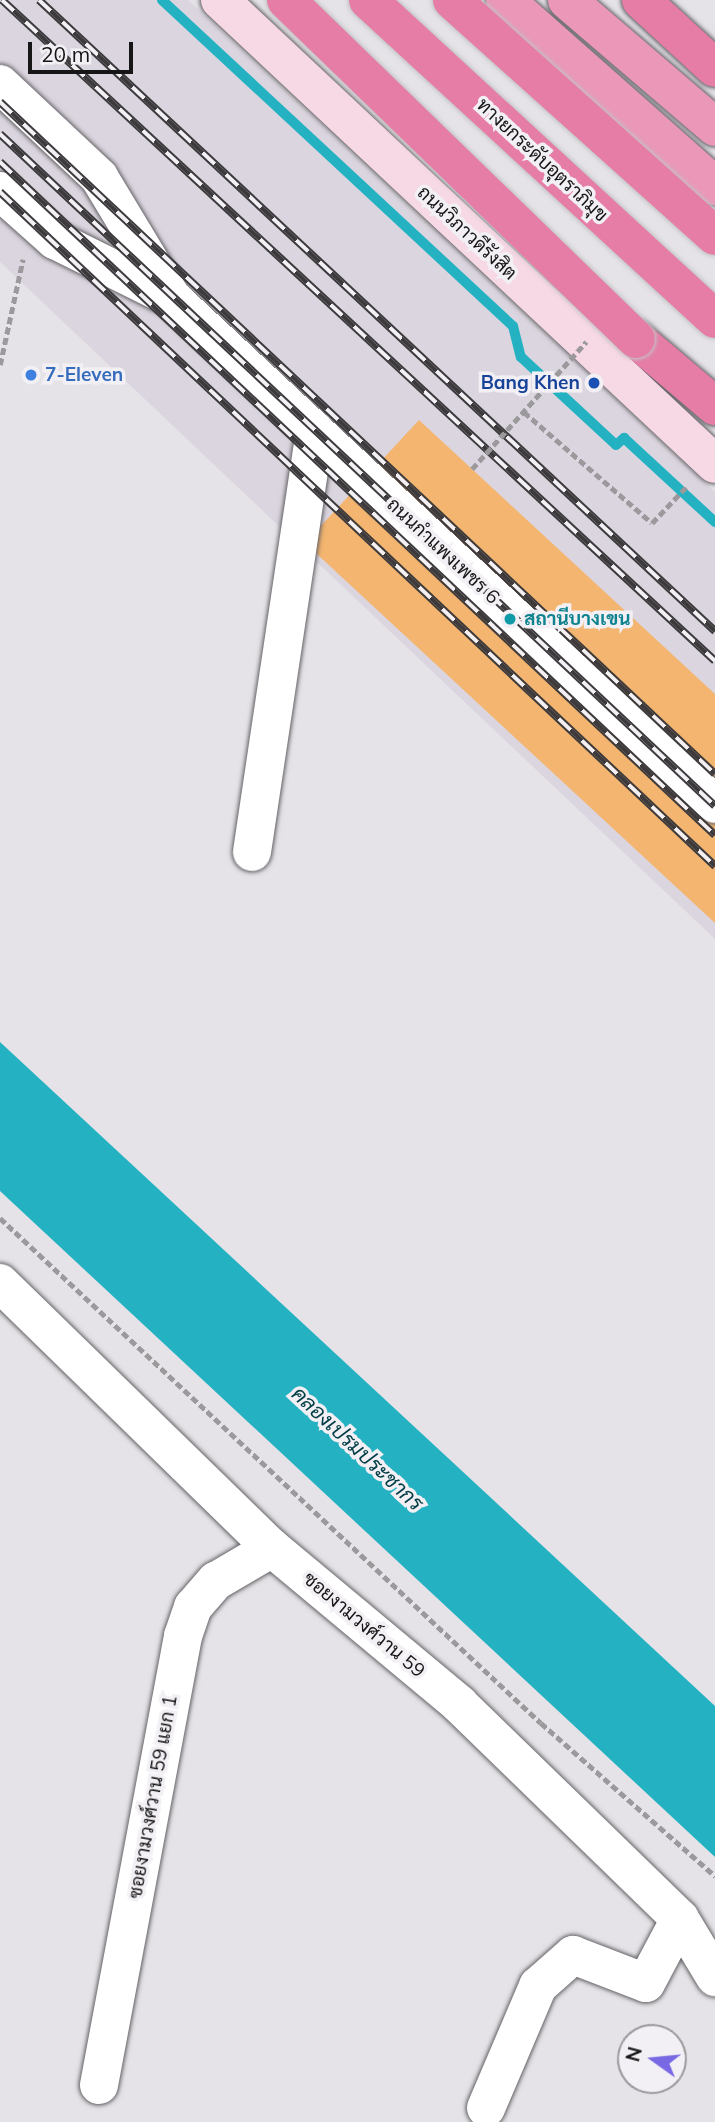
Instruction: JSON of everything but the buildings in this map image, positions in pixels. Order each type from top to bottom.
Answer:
[{"type":"highway","points":[[286,0],[636,339],[715,406]]},
{"type":"highway","name":"ทางยกระดับอุตราภิมุข","points":[[368,0],[715,319]]},
{"type":"highway","points":[[388,0],[715,333]]},
{"type":"highway","points":[[452,0],[715,236]]},
{"type":"highway","points":[[505,0],[715,186]]},
{"type":"highway","points":[[566,0],[715,127]]},
{"type":"highway","points":[[641,0],[715,68]]},
{"type":"main road","name":"ถนนวิภาวดีรังสิต","points":[[220,0],[701,474]]},
{"type":"street","name":"ถนนกำแพงเพชร 6","points":[[0,84],[99,177],[172,298],[715,804]]},
{"type":"street","name":"ถนนกำแพงเพชร 6","points":[[0,191],[55,240],[172,298]]},
{"type":"street","points":[[252,852],[315,431]]},
{"type":"street","name":"ซอยงามวงศ์วาน 59","points":[[0,1283],[272,1548],[460,1704],[680,1919],[715,1977]]},
{"type":"street","name":"ซอยงามวงศ์วาน 59 แยก 1","points":[[99,2085],[183,1636],[193,1607],[216,1581],[272,1548]]},
{"type":"street","points":[[486,2108],[538,1986],[573,1955],[646,1983],[680,1919]]},
{"type":"path","points":[[0,365],[31,221]]},
{"type":"path","points":[[524,412],[652,523],[701,474]]},
{"type":"path","points":[[0,1219],[541,1723],[715,1875]]},
{"type":"shaded area","points":[[0,0],[188,0],[715,492],[715,939],[0,262]]},
{"type":"water","name":"คลองเปรมประชากร","points":[[0,1042],[715,1706],[715,1857],[0,1191]]},
{"type":"waterway","points":[[162,0],[513,326],[521,357],[616,445],[624,438],[715,522]]},
{"type":"railway","points":[[2,0],[715,661]]},
{"type":"railway","points":[[39,0],[715,631]]},
{"type":"railway","points":[[0,102],[715,774]]},
{"type":"railway","points":[[0,134],[715,806]]},
{"type":"railway","points":[[0,162],[715,835]]},
{"type":"railway","points":[[0,192],[715,866]]},
{"type":"place","name":"7-Eleven","points":[[31,375]]},
{"type":"place","name":"Bang Khen","points":[[594,383]]},
{"type":"place","name":"สถานีบางเขน","points":[[510,619]]}]
